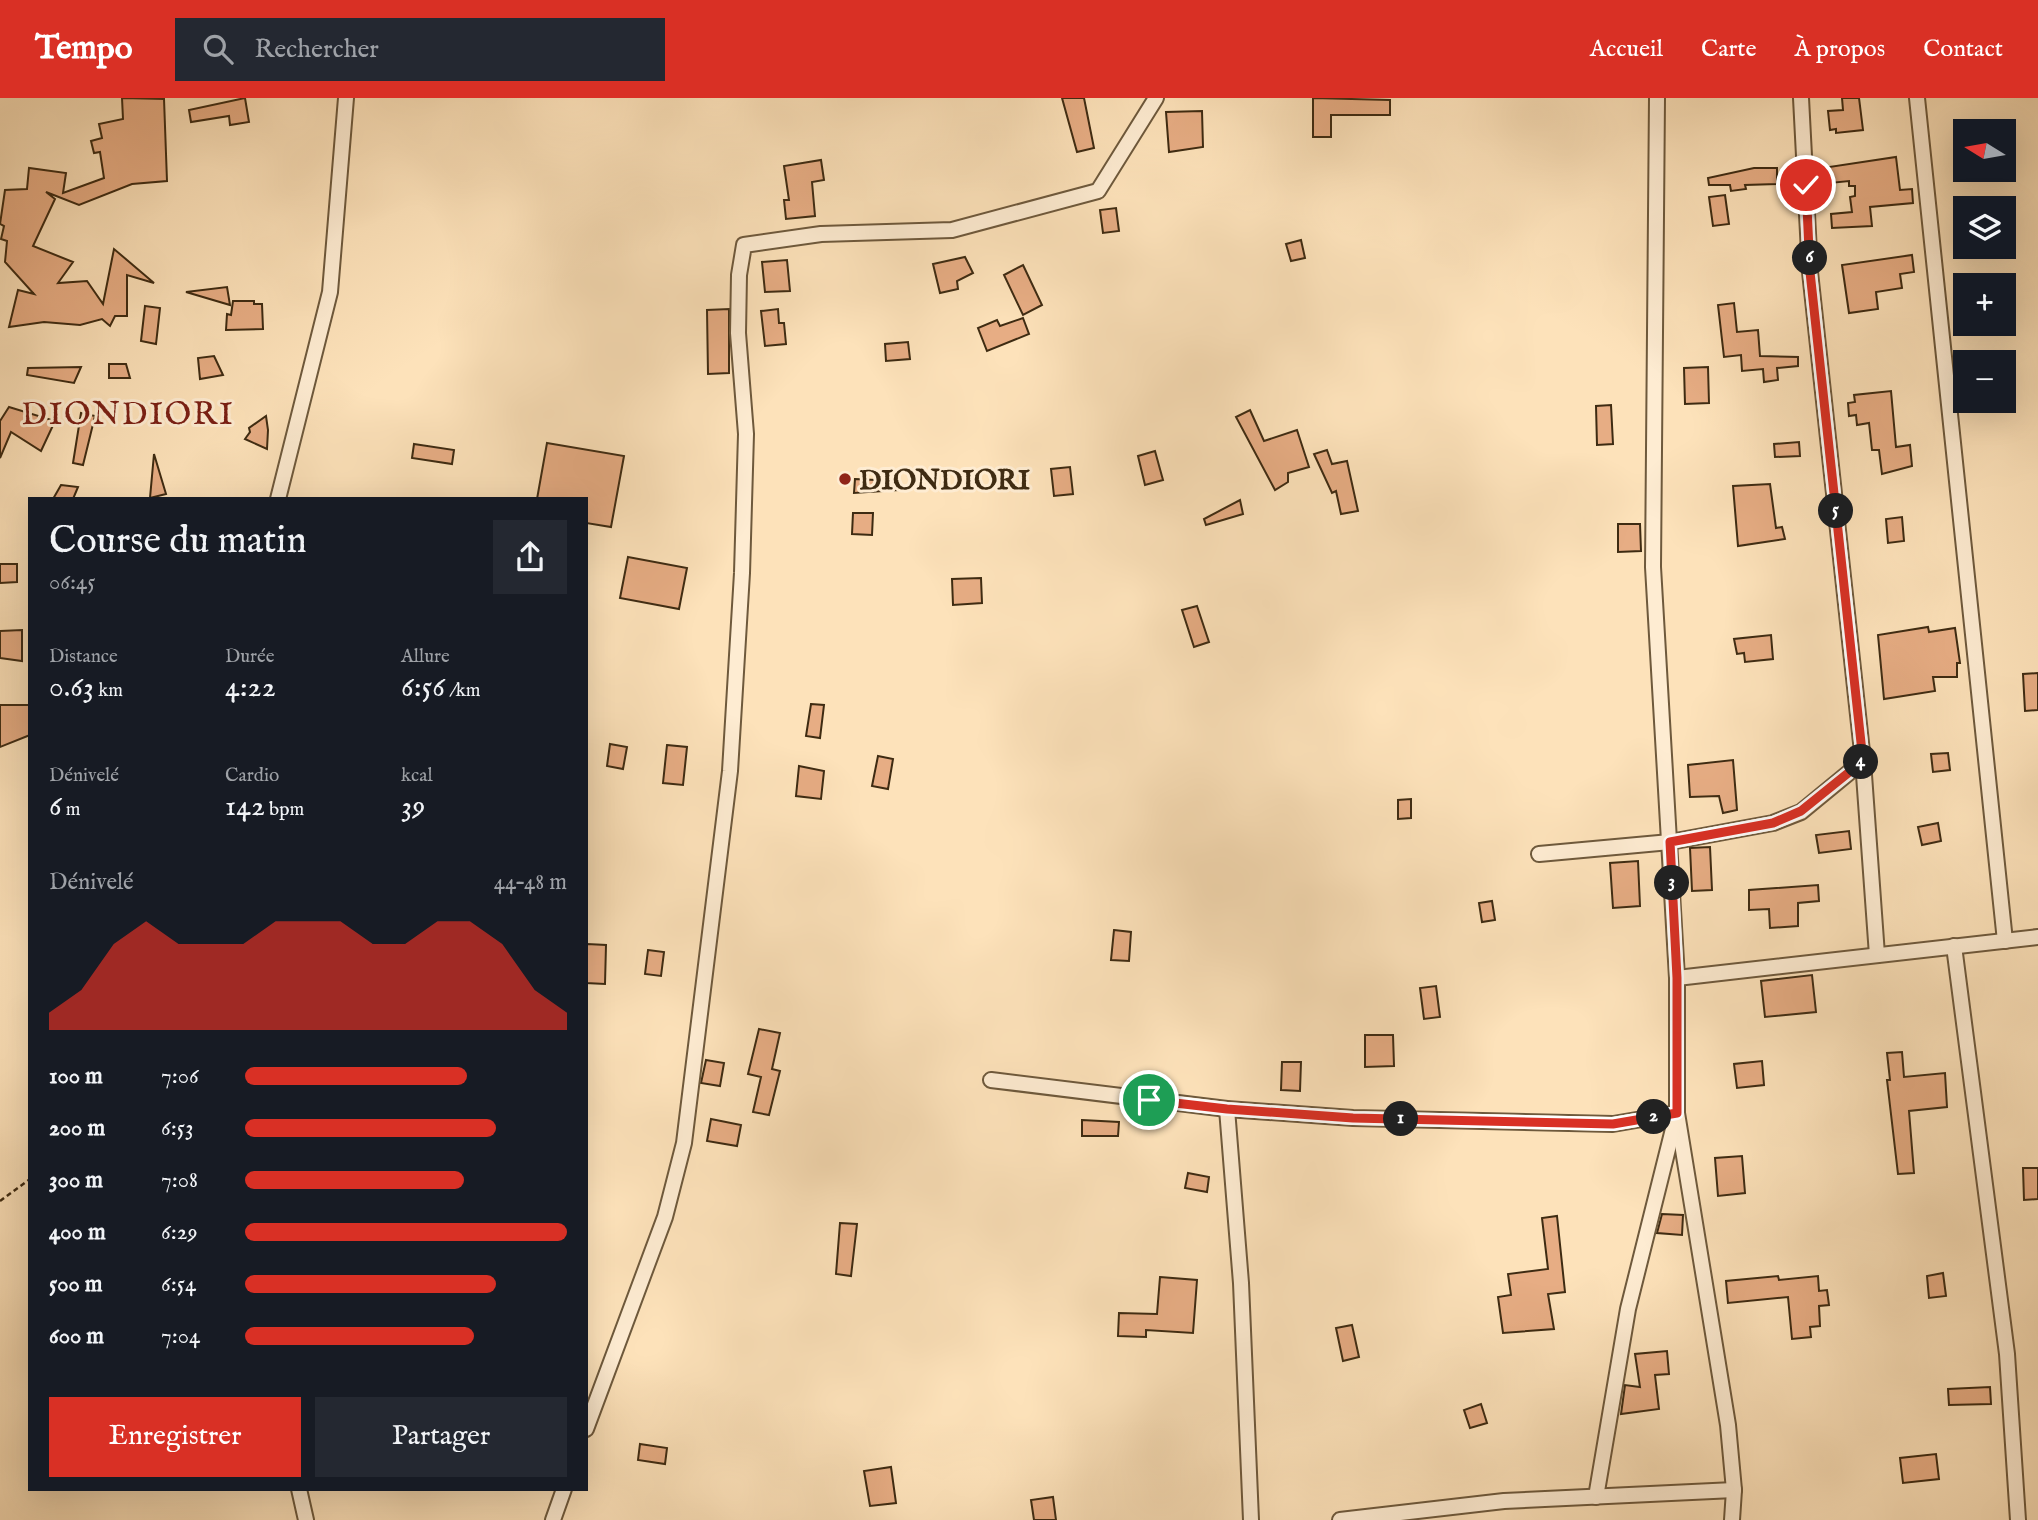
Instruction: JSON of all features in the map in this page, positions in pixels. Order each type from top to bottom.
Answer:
[{"type":"street","points":[[279,497],[331,292],[346,98]]},
{"type":"street","points":[[588,1424],[665,1217],[684,1143],[732,745],[742,573],[745,448],[738,332],[739,275],[744,245],[821,234],[951,230],[1098,191],[1156,98]]},
{"type":"street","points":[[1657,98],[1654,567],[1677,978],[1677,1113],[1706,1273],[1728,1425],[1734,1489],[1732,1520]]},
{"type":"street","points":[[1801,98],[1810,272],[1863,761],[1877,955]]},
{"type":"street","points":[[1917,98],[2005,941]]},
{"type":"street","points":[[1539,854],[1670,842],[1773,823],[1801,811],[1863,761]]},
{"type":"street","points":[[1677,978],[2038,937]]},
{"type":"street","points":[[1954,946],[2007,1354],[2018,1520]]},
{"type":"street","points":[[991,1080],[1227,1109],[1353,1118],[1613,1124],[1677,1113]]},
{"type":"street","points":[[1227,1109],[1241,1283],[1251,1520]]},
{"type":"street","points":[[1596,1497],[1628,1309],[1677,1113]]},
{"type":"street","points":[[1340,1520],[1504,1501],[1734,1489]]},
{"type":"street","points":[[299,1491],[306,1520]]},
{"type":"street","points":[[552,1520],[563,1491]]},
{"type":"path","points":[[0,1201],[28,1180]]},
{"type":"building","points":[[122,98],[164,99],[167,181],[132,184],[79,205],[46,192],[55,199],[33,246],[73,262],[58,283],[87,281],[103,304],[114,249],[154,283],[127,275],[127,316],[115,316],[110,326],[102,319],[80,325],[44,322],[9,327],[18,290],[34,294],[5,262],[7,241],[1,239],[4,226],[0,224],[5,190],[27,189],[29,168],[66,173],[63,193],[104,178],[100,152],[94,153],[91,141],[102,138],[99,124],[123,119]]},
{"type":"building","points":[[245,98],[249,122],[230,125],[229,116],[191,122],[189,110]]},
{"type":"building","points":[[1062,98],[1084,98],[1094,148],[1077,152]]},
{"type":"building","points":[[1313,98],[1390,100],[1390,115],[1331,115],[1331,137],[1313,137]]},
{"type":"building","points":[[1842,98],[1859,98],[1863,130],[1836,133],[1836,129],[1830,130],[1828,111],[1843,110]]},
{"type":"building","points":[[1202,111],[1203,147],[1169,152],[1166,112]]},
{"type":"building","points":[[1896,157],[1900,190],[1912,189],[1913,203],[1870,207],[1872,226],[1832,228],[1831,214],[1852,212],[1850,197],[1855,196],[1855,186],[1849,186],[1849,181],[1830,183],[1829,167]]},
{"type":"building","points":[[821,160],[824,180],[812,182],[815,216],[786,219],[784,200],[789,200],[784,166]]},
{"type":"building","points":[[1754,168],[1777,168],[1777,184],[1745,185],[1746,189],[1731,191],[1730,185],[1709,185],[1708,178]]},
{"type":"building","points":[[1725,195],[1729,224],[1713,226],[1709,197]]},
{"type":"building","points":[[1116,208],[1119,231],[1103,233],[1100,210]]},
{"type":"building","points":[[1301,240],[1305,258],[1291,261],[1286,244]]},
{"type":"building","points":[[1912,255],[1914,272],[1900,274],[1902,288],[1876,292],[1878,309],[1849,313],[1842,265]]},
{"type":"building","points":[[965,257],[973,273],[957,281],[958,289],[940,293],[933,264]]},
{"type":"building","points":[[787,260],[790,291],[765,292],[762,262]]},
{"type":"building","points":[[1023,265],[1042,305],[1023,315],[1004,275]]},
{"type":"building","points":[[227,287],[230,305],[186,292]]},
{"type":"building","points":[[233,301],[254,301],[254,304],[262,304],[263,329],[226,330],[227,314],[231,315]]},
{"type":"building","points":[[1734,303],[1737,332],[1758,330],[1760,356],[1798,357],[1798,366],[1777,368],[1778,380],[1764,382],[1763,369],[1742,371],[1741,355],[1724,357],[1718,305]]},
{"type":"building","points":[[145,306],[160,308],[156,344],[141,341]]},
{"type":"building","points":[[729,309],[729,373],[708,374],[707,310]]},
{"type":"building","points":[[778,309],[779,323],[784,323],[786,344],[765,346],[761,311]]},
{"type":"building","points":[[1023,318],[1029,334],[987,351],[978,328],[997,320],[1000,326]]},
{"type":"building","points":[[908,342],[910,359],[886,361],[885,344]]},
{"type":"building","points":[[214,356],[223,375],[200,379],[198,358]]},
{"type":"building","points":[[109,364],[126,364],[130,378],[109,378]]},
{"type":"building","points":[[81,367],[74,383],[27,375],[28,368]]},
{"type":"building","points":[[1708,367],[1709,403],[1685,404],[1684,368]]},
{"type":"building","points":[[1891,391],[1896,447],[1910,445],[1912,466],[1882,474],[1879,450],[1872,450],[1869,423],[1857,425],[1856,415],[1849,416],[1848,403],[1855,402],[1854,395]]},
{"type":"building","points":[[1611,405],[1613,444],[1597,445],[1596,406]]},
{"type":"building","points":[[9,407],[55,421],[41,451],[11,432],[0,458],[0,421]]},
{"type":"building","points":[[1250,410],[1264,441],[1297,430],[1309,467],[1288,473],[1288,482],[1275,490],[1236,417]]},
{"type":"building","points":[[81,413],[95,416],[83,465],[73,463]]},
{"type":"building","points":[[266,416],[267,449],[245,439],[250,432],[249,428]]},
{"type":"building","points":[[1799,442],[1800,456],[1775,457],[1774,444]]},
{"type":"building","points":[[547,443],[624,456],[611,527],[588,523],[588,497],[537,497]]},
{"type":"building","points":[[414,444],[454,450],[452,464],[412,458]]},
{"type":"building","points":[[1327,450],[1332,464],[1347,461],[1358,511],[1341,514],[1336,491],[1332,493],[1314,454]]},
{"type":"building","points":[[1155,451],[1163,480],[1145,485],[1138,456]]},
{"type":"building","points":[[154,454],[166,494],[150,497]]},
{"type":"building","points":[[1070,467],[1073,494],[1054,496],[1051,469]]},
{"type":"building","points":[[855,479],[897,481],[898,490],[854,493]]},
{"type":"building","points":[[1770,484],[1776,528],[1782,527],[1785,539],[1738,546],[1733,486]]},
{"type":"building","points":[[61,485],[78,487],[74,497],[54,497]]},
{"type":"building","points":[[1240,500],[1243,514],[1206,525],[1204,519]]},
{"type":"building","points":[[853,513],[873,513],[872,535],[852,534]]},
{"type":"building","points":[[1902,517],[1904,541],[1888,543],[1886,519]]},
{"type":"building","points":[[1618,524],[1640,524],[1641,551],[1618,552]]},
{"type":"building","points":[[628,557],[687,568],[679,609],[620,598]]},
{"type":"building","points":[[0,564],[17,564],[17,582],[0,583]]},
{"type":"building","points":[[981,578],[982,603],[953,605],[952,579]]},
{"type":"building","points":[[1197,606],[1209,642],[1194,647],[1182,610]]},
{"type":"building","points":[[1928,627],[1929,632],[1955,628],[1960,663],[1957,663],[1957,677],[1933,677],[1935,691],[1884,699],[1878,635]]},
{"type":"building","points":[[22,630],[22,661],[0,658],[0,631]]},
{"type":"building","points":[[1771,635],[1773,659],[1745,662],[1744,653],[1737,654],[1734,639]]},
{"type":"building","points":[[2038,673],[2038,710],[2025,711],[2023,674]]},
{"type":"building","points":[[811,704],[824,705],[820,738],[806,736]]},
{"type":"building","points":[[0,705],[28,705],[28,736],[0,747]]},
{"type":"building","points":[[610,744],[627,747],[623,769],[607,766]]},
{"type":"building","points":[[667,745],[687,747],[683,785],[663,783]]},
{"type":"building","points":[[1948,753],[1950,770],[1933,772],[1931,754]]},
{"type":"building","points":[[878,756],[893,759],[888,789],[872,786]]},
{"type":"building","points":[[1733,760],[1737,810],[1723,813],[1719,796],[1690,797],[1688,765]]},
{"type":"building","points":[[799,766],[824,771],[821,799],[796,796]]},
{"type":"building","points":[[1411,799],[1411,818],[1398,819],[1398,800]]},
{"type":"building","points":[[1938,823],[1941,841],[1922,845],[1918,827]]},
{"type":"building","points":[[1849,831],[1851,849],[1819,853],[1816,835]]},
{"type":"building","points":[[1710,847],[1712,890],[1692,891],[1690,848]]},
{"type":"building","points":[[1638,861],[1640,906],[1613,908],[1610,863]]},
{"type":"building","points":[[1818,885],[1819,901],[1798,903],[1798,926],[1770,928],[1769,909],[1749,910],[1749,890]]},
{"type":"building","points":[[1492,901],[1495,920],[1482,922],[1479,903]]},
{"type":"building","points":[[1114,930],[1131,932],[1129,961],[1111,960]]},
{"type":"building","points":[[588,944],[606,945],[605,984],[588,983]]},
{"type":"building","points":[[648,950],[664,952],[661,976],[645,974]]},
{"type":"building","points":[[1812,975],[1816,1012],[1765,1017],[1761,981]]},
{"type":"building","points":[[1436,986],[1440,1017],[1424,1019],[1420,988]]},
{"type":"building","points":[[759,1029],[780,1033],[772,1069],[780,1071],[769,1115],[753,1112],[761,1077],[748,1074]]},
{"type":"building","points":[[1365,1035],[1393,1035],[1394,1066],[1365,1067]]},
{"type":"building","points":[[1902,1052],[1904,1077],[1945,1073],[1947,1107],[1909,1111],[1914,1173],[1898,1174],[1887,1080],[1890,1080],[1887,1053]]},
{"type":"building","points":[[706,1060],[724,1063],[720,1086],[701,1083]]},
{"type":"building","points":[[1762,1061],[1764,1085],[1737,1088],[1734,1064]]},
{"type":"building","points":[[1282,1062],[1301,1062],[1300,1091],[1281,1090]]},
{"type":"building","points":[[711,1119],[741,1125],[737,1146],[707,1141]]},
{"type":"building","points":[[1082,1120],[1119,1122],[1118,1136],[1082,1136]]},
{"type":"building","points":[[1742,1156],[1745,1193],[1718,1196],[1715,1158]]},
{"type":"building","points":[[2023,1168],[2038,1168],[2038,1199],[2024,1200]]},
{"type":"building","points":[[1188,1173],[1209,1177],[1207,1192],[1185,1188]]},
{"type":"building","points":[[1662,1214],[1683,1215],[1682,1235],[1657,1233]]},
{"type":"building","points":[[1557,1216],[1565,1292],[1548,1294],[1554,1329],[1503,1333],[1498,1297],[1511,1295],[1508,1274],[1548,1269],[1542,1218]]},
{"type":"building","points":[[840,1223],[857,1224],[851,1276],[836,1274]]},
{"type":"building","points":[[1943,1273],[1946,1296],[1929,1298],[1927,1276]]},
{"type":"building","points":[[1778,1276],[1779,1280],[1818,1276],[1819,1291],[1827,1290],[1829,1305],[1819,1306],[1820,1326],[1810,1327],[1811,1337],[1792,1339],[1788,1297],[1728,1303],[1726,1281]]},
{"type":"building","points":[[1160,1277],[1197,1280],[1193,1333],[1146,1330],[1146,1337],[1118,1336],[1119,1313],[1157,1314]]},
{"type":"building","points":[[1352,1325],[1359,1357],[1343,1361],[1336,1328]]},
{"type":"building","points":[[1667,1351],[1669,1374],[1655,1375],[1659,1409],[1621,1414],[1625,1385],[1640,1387],[1635,1354]]},
{"type":"building","points":[[1990,1387],[1991,1404],[1949,1405],[1948,1389]]},
{"type":"building","points":[[1481,1404],[1487,1423],[1470,1428],[1464,1410]]},
{"type":"building","points":[[640,1444],[667,1448],[665,1464],[638,1460]]},
{"type":"building","points":[[1936,1454],[1939,1479],[1903,1483],[1900,1458]]},
{"type":"building","points":[[891,1467],[896,1503],[870,1506],[864,1471]]},
{"type":"building","points":[[1053,1497],[1056,1520],[1034,1520],[1031,1500]]},
{"type":"place","name":"DIONDIORI","points":[[845,479]]},
{"type":"district","name":"DIONDIORI","points":[[128,413]]},
{"type":"route","points":[[1149,1100],[1227,1109],[1353,1118],[1613,1124],[1677,1113],[1677,978],[1670,842],[1773,823],[1801,811],[1863,761],[1810,272],[1806,185]]}]
